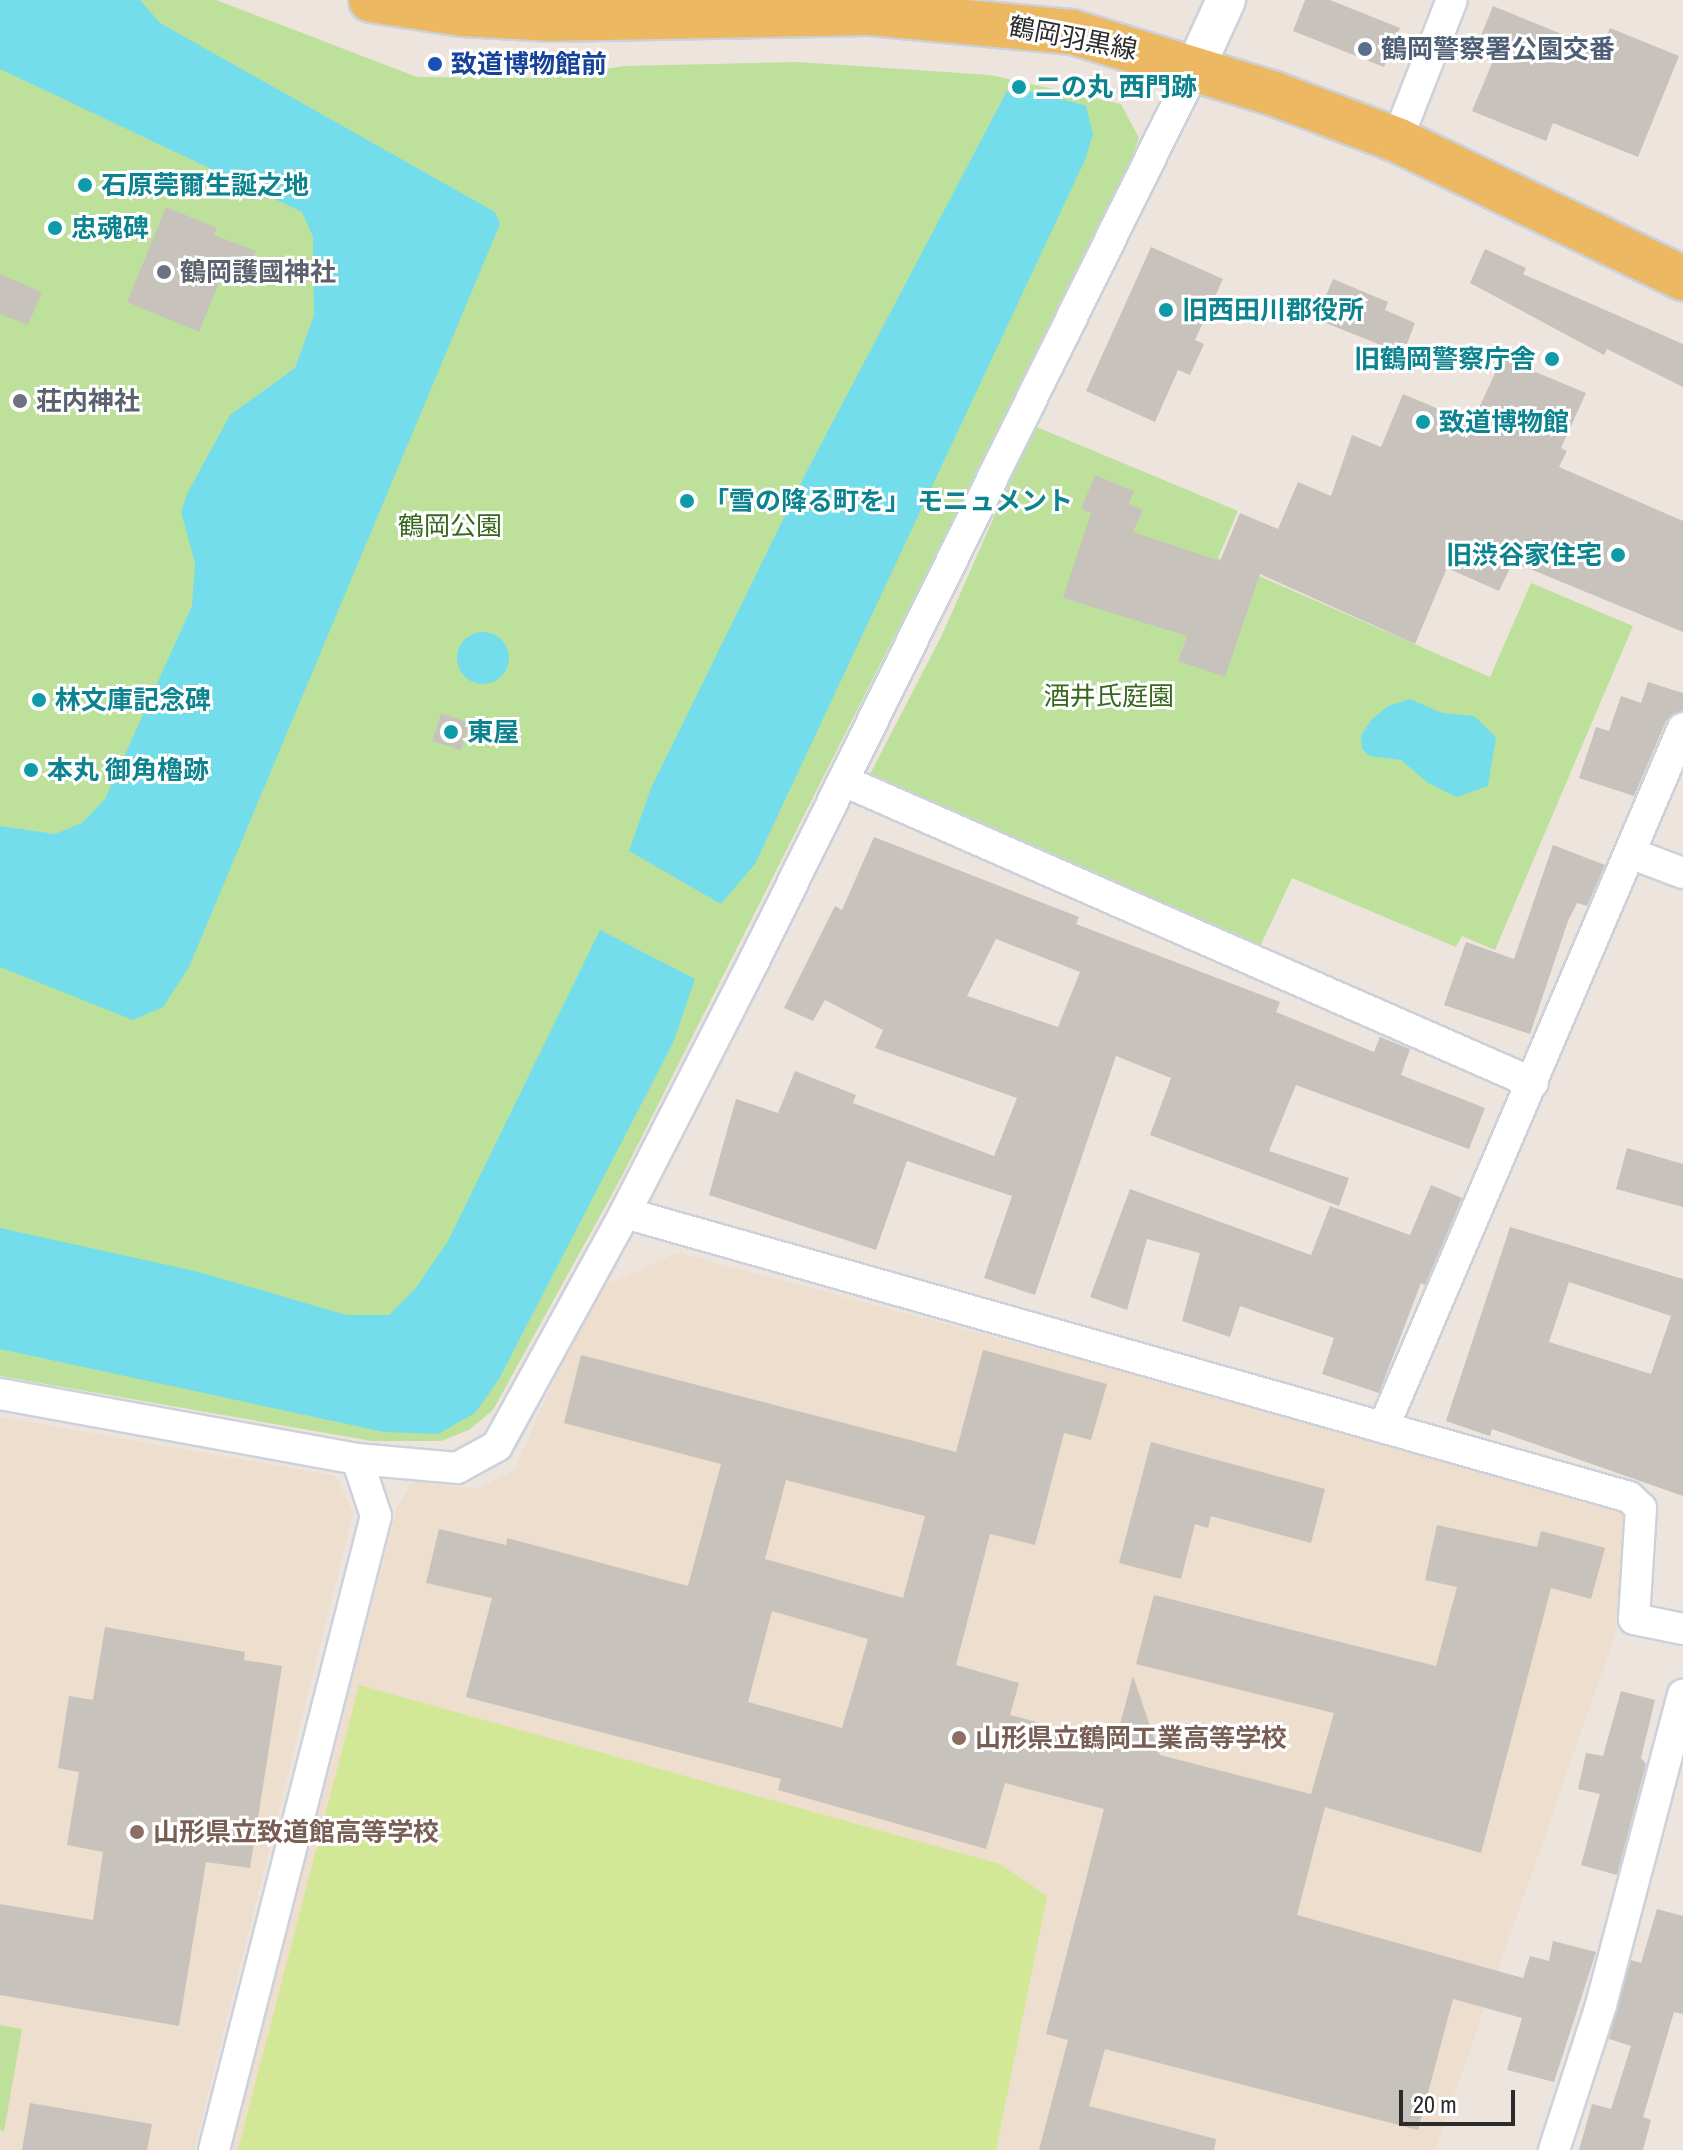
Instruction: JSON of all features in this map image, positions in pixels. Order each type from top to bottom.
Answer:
[{"type":"main road","name":"鶴岡羽黒線","points":[[371,0],[462,14],[552,19],[805,13],[937,16],[1072,32],[1195,68],[1397,140],[1683,278]]},
{"type":"street","points":[[0,1394],[357,1459],[457,1468],[497,1446],[625,1213],[844,781],[1226,0]]},
{"type":"street","points":[[1397,140],[1452,0]]},
{"type":"street","points":[[1384,1426],[1682,732]]},
{"type":"street","points":[[844,781],[1533,1083]]},
{"type":"street","points":[[1630,853],[1683,873]]},
{"type":"street","points":[[625,1213],[1629,1497],[1641,1508],[1634,1619],[1683,1629]]},
{"type":"street","points":[[214,2150],[376,1516],[357,1459]]},
{"type":"street","points":[[1554,2150],[1601,2005],[1683,1695]]},
{"type":"shaded area","name":"山形県立鶴岡工業高等学校","points":[[678,1253],[1617,1503],[1627,1519],[1617,1629],[1435,2150],[231,2150],[397,1508],[412,1481],[476,1489],[514,1471],[594,1290]]},
{"type":"shaded area","name":"山形県立致道館高等学校","points":[[0,1417],[336,1476],[353,1514],[194,2150],[0,2150]]},
{"type":"green space","name":"鶴岡公園","points":[[0,0],[216,0],[417,77],[545,78],[625,66],[798,62],[990,75],[1121,104],[1139,138],[1121,187],[622,1176],[493,1410],[469,1430],[441,1441],[372,1441],[0,1376]]},
{"type":"green space","name":"酒井氏庭園","points":[[1034,426],[1238,511],[1218,558],[1490,677],[1531,583],[1633,626],[1495,950],[1462,936],[1456,947],[1292,878],[1257,953],[866,782],[942,635]]},
{"type":"green space","points":[[359,1685],[1000,1864],[1047,1896],[996,2150],[238,2150]]},
{"type":"green space","points":[[0,2025],[22,2029],[4,2131],[0,2130]]},
{"type":"water","points":[[0,0],[140,0],[160,23],[495,212],[500,224],[189,967],[163,1007],[133,1020],[0,967],[0,826],[55,834],[82,823],[105,799],[192,606],[195,563],[181,512],[187,494],[230,415],[295,368],[314,315],[313,237],[302,212],[0,69]]},
{"type":"water","points":[[1007,91],[1038,92],[1086,106],[1093,134],[1085,160],[755,864],[721,904],[629,851],[651,788],[809,467]]},
{"type":"water","points":[[483,632],[502,639],[509,658],[502,677],[483,684],[464,677],[457,658],[464,639]]},
{"type":"water","points":[[1410,699],[1442,713],[1474,716],[1496,737],[1488,786],[1457,797],[1428,783],[1401,760],[1370,756],[1362,749],[1361,736],[1371,720],[1388,706]]},
{"type":"water","points":[[600,930],[695,979],[673,1043],[499,1379],[475,1413],[438,1434],[384,1432],[0,1349],[0,1228],[199,1272],[346,1315],[389,1315],[415,1289],[448,1241]]},
{"type":"building","name":"鶴岡警察署公園交番","points":[[1305,0],[1330,0],[1400,28],[1384,67],[1293,31]]},
{"type":"building","points":[[1493,6],[1601,50],[1610,28],[1679,56],[1638,157],[1553,123],[1546,141],[1472,111],[1493,61],[1474,53]]},
{"type":"building","points":[[166,207],[217,228],[214,235],[256,251],[241,288],[220,280],[199,332],[127,302]]},
{"type":"building","name":"旧西田川郡役所","points":[[1151,247],[1223,279],[1195,340],[1204,344],[1190,375],[1178,370],[1155,422],[1086,391]]},
{"type":"building","points":[[1485,249],[1526,268],[1523,274],[1683,344],[1683,387],[1607,349],[1604,355],[1470,283]]},
{"type":"building","points":[[0,274],[42,292],[28,325],[0,314]]},
{"type":"building","points":[[1333,279],[1388,302],[1385,310],[1415,323],[1403,354],[1316,319]]},
{"type":"building","points":[[1502,358],[1586,393],[1561,448],[1567,451],[1559,467],[1683,521],[1683,632],[1513,562],[1499,591],[1447,568],[1415,644],[1260,574],[1225,677],[1178,661],[1187,636],[1063,598],[1091,513],[1081,509],[1095,475],[1134,491],[1129,504],[1143,510],[1133,532],[1220,561],[1240,513],[1278,529],[1298,482],[1331,496],[1352,435],[1381,447],[1403,394],[1472,423]]},
{"type":"building","points":[[1648,682],[1683,693],[1683,710],[1666,721],[1634,796],[1579,778],[1596,727],[1609,731],[1621,696],[1641,703]]},
{"type":"building","name":"東屋","points":[[441,713],[470,723],[461,750],[432,741]]},
{"type":"building","points":[[874,837],[1079,917],[1076,924],[1280,1002],[1276,1012],[1374,1052],[1380,1037],[1410,1049],[1401,1075],[1485,1108],[1469,1149],[1296,1085],[1269,1151],[1349,1178],[1339,1206],[1150,1135],[1171,1078],[1116,1056],[1035,1295],[984,1278],[1012,1196],[907,1161],[876,1250],[709,1195],[736,1099],[778,1113],[795,1071],[856,1095],[853,1103],[994,1156],[1017,1098],[875,1048],[883,1030],[825,1000],[813,1021],[784,1008],[835,906],[842,910]],"holes":[[[996,939],[1080,972],[1058,1027],[967,996]]]},
{"type":"building","points":[[1553,845],[1605,865],[1587,906],[1577,903],[1568,921],[1530,1034],[1444,1005],[1466,942],[1514,959]]},
{"type":"building","points":[[1627,1148],[1683,1164],[1683,1207],[1616,1189]]},
{"type":"building","points":[[1431,1185],[1462,1198],[1425,1285],[1421,1283],[1379,1393],[1322,1374],[1334,1338],[1240,1306],[1230,1337],[1182,1321],[1200,1253],[1147,1239],[1127,1310],[1090,1297],[1130,1189],[1311,1255],[1330,1206],[1410,1235]]},
{"type":"building","points":[[1510,1227],[1683,1279],[1683,1496],[1492,1429],[1490,1436],[1446,1421]],"holes":[[[1569,1282],[1671,1316],[1651,1374],[1549,1342]]]},
{"type":"building","points":[[983,1350],[1107,1384],[1091,1440],[1064,1433],[1035,1545],[990,1534],[956,1665],[1019,1683],[1010,1715],[1115,1743],[1133,1676],[1160,1755],[1311,1794],[1334,1713],[1136,1664],[1154,1595],[1436,1666],[1457,1587],[1425,1580],[1437,1525],[1537,1547],[1541,1531],[1605,1548],[1591,1599],[1551,1588],[1481,1853],[1325,1807],[1297,1915],[1523,1978],[1530,1956],[1549,1961],[1553,1941],[1596,1952],[1554,2082],[1507,2070],[1522,2018],[1453,1999],[1418,2130],[1105,2049],[1089,2106],[1216,2139],[1214,2150],[1039,2150],[1068,2040],[1046,2034],[1104,1809],[1005,1783],[986,1849],[778,1790],[781,1779],[466,1697],[492,1598],[426,1583],[439,1529],[506,1545],[507,1538],[688,1586],[721,1464],[564,1423],[581,1355],[956,1452]],"holes":[[[786,1480],[925,1516],[903,1598],[765,1559]],[[772,1611],[868,1639],[842,1728],[748,1702]]]},
{"type":"building","points":[[1151,1442],[1325,1489],[1311,1543],[1211,1516],[1208,1528],[1195,1524],[1181,1579],[1119,1563]]},
{"type":"building","points":[[105,1627],[245,1652],[244,1660],[282,1666],[250,1868],[206,1862],[179,2026],[0,1995],[0,1904],[93,1920],[103,1852],[67,1845],[79,1772],[58,1768],[69,1696],[93,1700]]},
{"type":"building","points":[[1621,1691],[1655,1700],[1641,1758],[1646,1764],[1617,1875],[1581,1865],[1600,1794],[1578,1789],[1586,1753],[1603,1756]]},
{"type":"building","points":[[1657,1909],[1683,1916],[1683,2014],[1674,2012],[1643,2117],[1651,2120],[1643,2150],[1579,2150],[1592,2104],[1611,2109],[1631,2046],[1609,2039],[1631,1960],[1641,1963]]},
{"type":"building","points":[[30,2103],[152,2124],[147,2150],[22,2150]]},
{"type":"place","name":"鶴岡警察署公園交番","points":[[1365,49]]},
{"type":"place","name":"致道博物館前","points":[[435,64]]},
{"type":"place","name":"二の丸 西門跡","points":[[1019,87]]},
{"type":"place","name":"石原莞爾生誕之地","points":[[85,185]]},
{"type":"place","name":"忠魂碑","points":[[55,228]]},
{"type":"place","name":"鶴岡護國神社","points":[[164,272]]},
{"type":"place","name":"旧西田川郡役所","points":[[1166,310]]},
{"type":"place","name":"旧鶴岡警察庁舎","points":[[1552,359]]},
{"type":"place","name":"荘内神社","points":[[20,401]]},
{"type":"place","name":"致道博物館","points":[[1423,422]]},
{"type":"place","name":"「雪の降る町を」 モニュメント","points":[[687,501]]},
{"type":"place","name":"旧渋谷家住宅","points":[[1618,555]]},
{"type":"place","name":"林文庫記念碑","points":[[39,700]]},
{"type":"place","name":"東屋","points":[[451,732]]},
{"type":"place","name":"本丸 御角櫓跡","points":[[31,770]]},
{"type":"place","name":"山形県立鶴岡工業高等学校","points":[[959,1738]]},
{"type":"place","name":"山形県立致道館高等学校","points":[[137,1832]]}]
